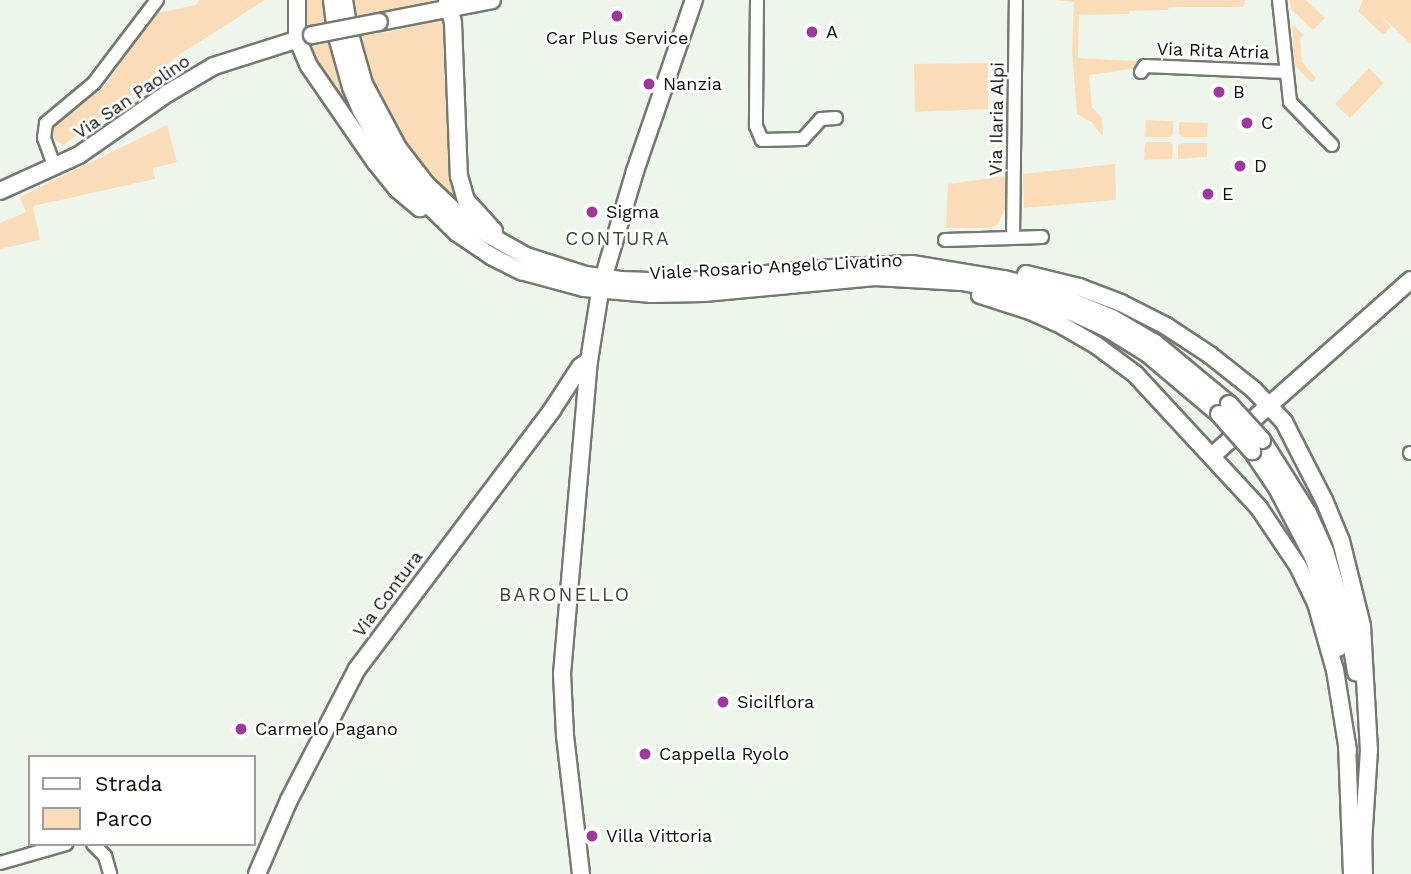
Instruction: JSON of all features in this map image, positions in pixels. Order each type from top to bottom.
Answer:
[{"type":"street","points":[[55,168],[44,138],[46,123],[94,83],[157,0]]},
{"type":"street","points":[[297,0],[309,66],[397,189],[457,233]]},
{"type":"street","name":"Viale Rosario Angelo Livatino","points":[[332,0],[344,64],[361,111],[406,181],[457,233],[491,256],[521,271],[584,288],[678,295],[912,272]]},
{"type":"street","name":"Viale Rosario Angelo Livatino","points":[[344,0],[348,31],[364,84],[398,148],[426,184],[466,222],[526,256],[586,275],[652,282],[912,272],[1024,296],[1069,311],[1106,328],[1148,354],[1224,409],[1257,445]]},
{"type":"street","name":"Via San Paolino","points":[[0,191],[55,168],[102,142],[190,79],[230,59],[304,36],[379,22],[448,4],[492,0]]},
{"type":"street","points":[[606,269],[635,170],[694,0]]},
{"type":"street","points":[[757,0],[756,126],[762,140],[803,139],[821,119],[835,118]]},
{"type":"street","name":"Via Ilaria Alpi","points":[[1013,238],[1016,0]]},
{"type":"street","points":[[1279,0],[1290,102],[1332,145]]},
{"type":"street","points":[[448,4],[453,23],[456,156],[462,191],[474,212],[486,225],[526,256]]},
{"type":"street","name":"Via Rita Atria","points":[[1142,72],[1145,66],[1286,72]]},
{"type":"street","points":[[945,240],[1042,237]]},
{"type":"street","points":[[912,272],[965,264],[1006,269],[1079,287],[1121,303],[1166,326],[1210,355],[1269,405],[1284,422],[1324,500],[1340,541],[1362,626],[1369,750],[1363,842]]},
{"type":"street","points":[[912,272],[1030,311],[1096,345],[1135,374],[1213,455],[1259,508],[1298,566],[1316,603],[1335,670],[1348,751]]},
{"type":"street","points":[[1213,455],[1411,280]]},
{"type":"street","points":[[581,874],[565,735],[562,674],[589,361],[599,298]]},
{"type":"street","name":"Via Contura","points":[[257,874],[289,800],[357,668],[552,410],[580,367],[589,361]]},
{"type":"street","points":[[1257,445],[1308,513],[1325,551],[1349,630],[1360,702],[1364,874]]},
{"type":"street","points":[[1257,445],[1297,522],[1327,597],[1343,668],[1352,874]]},
{"type":"street","points":[[0,863],[59,846]]},
{"type":"street","points":[[95,846],[105,856],[110,874]]},
{"type":"green space","points":[[199,0],[265,0],[179,55],[64,145],[56,141],[52,134],[53,124],[103,88],[157,13],[196,5]]},
{"type":"green space","points":[[303,0],[324,0],[329,34],[344,89],[387,171],[314,68],[309,50],[314,46],[310,25],[303,23]]},
{"type":"green space","points":[[352,0],[435,0],[376,14],[379,31],[383,33],[444,19],[450,170],[459,204],[425,171],[390,121],[363,57]]},
{"type":"green space","points":[[1055,0],[1246,0],[1243,7],[1169,7],[1168,10],[1130,11],[1129,14],[1079,15],[1078,58],[1139,61],[1138,68],[1089,75],[1092,107],[1102,118],[1103,137],[1091,122],[1077,114],[1072,52],[1074,2]]},
{"type":"green space","points":[[1290,0],[1306,0],[1325,18],[1313,30],[1291,9]]},
{"type":"green space","points":[[1363,0],[1411,0],[1411,44],[1380,15],[1391,27],[1383,35],[1358,11]]},
{"type":"green space","points":[[1292,24],[1304,35],[1300,39],[1302,62],[1316,78],[1312,83],[1295,66]]},
{"type":"green space","points":[[988,63],[988,109],[915,112],[914,64]]},
{"type":"green space","points":[[1369,68],[1384,83],[1350,118],[1335,104]]},
{"type":"green space","points":[[1146,120],[1173,121],[1173,134],[1170,137],[1145,137]]},
{"type":"green space","points":[[1179,122],[1208,123],[1207,137],[1182,137],[1179,134]]},
{"type":"green space","points":[[167,125],[177,162],[153,168],[155,179],[33,206],[40,240],[0,249],[0,223],[26,212],[20,197]]},
{"type":"green space","points":[[1145,142],[1170,142],[1173,145],[1172,159],[1144,160]]},
{"type":"green space","points":[[1207,143],[1207,157],[1178,159],[1178,145]]},
{"type":"green space","points":[[1115,164],[1116,200],[1024,208],[1023,174]]},
{"type":"green space","points":[[1006,176],[1005,209],[997,225],[988,228],[946,228],[948,184]]},
{"type":"place","name":"Car Plus Service","points":[[617,16]]},
{"type":"place","name":"A","points":[[812,32]]},
{"type":"place","name":"Nanzia","points":[[649,84]]},
{"type":"place","name":"B","points":[[1219,92]]},
{"type":"place","name":"C","points":[[1247,123]]},
{"type":"place","name":"D","points":[[1240,166]]},
{"type":"place","name":"E","points":[[1208,194]]},
{"type":"place","name":"Sigma","points":[[592,212]]},
{"type":"place","name":"Sicilflora","points":[[723,702]]},
{"type":"place","name":"Carmelo Pagano","points":[[241,729]]},
{"type":"place","name":"Cappella Ryolo","points":[[645,754]]},
{"type":"place","name":"Villa Vittoria","points":[[592,836]]},
{"type":"district","name":"CONTURA","points":[[618,239]]},
{"type":"district","name":"BARONELLO","points":[[565,595]]}]
